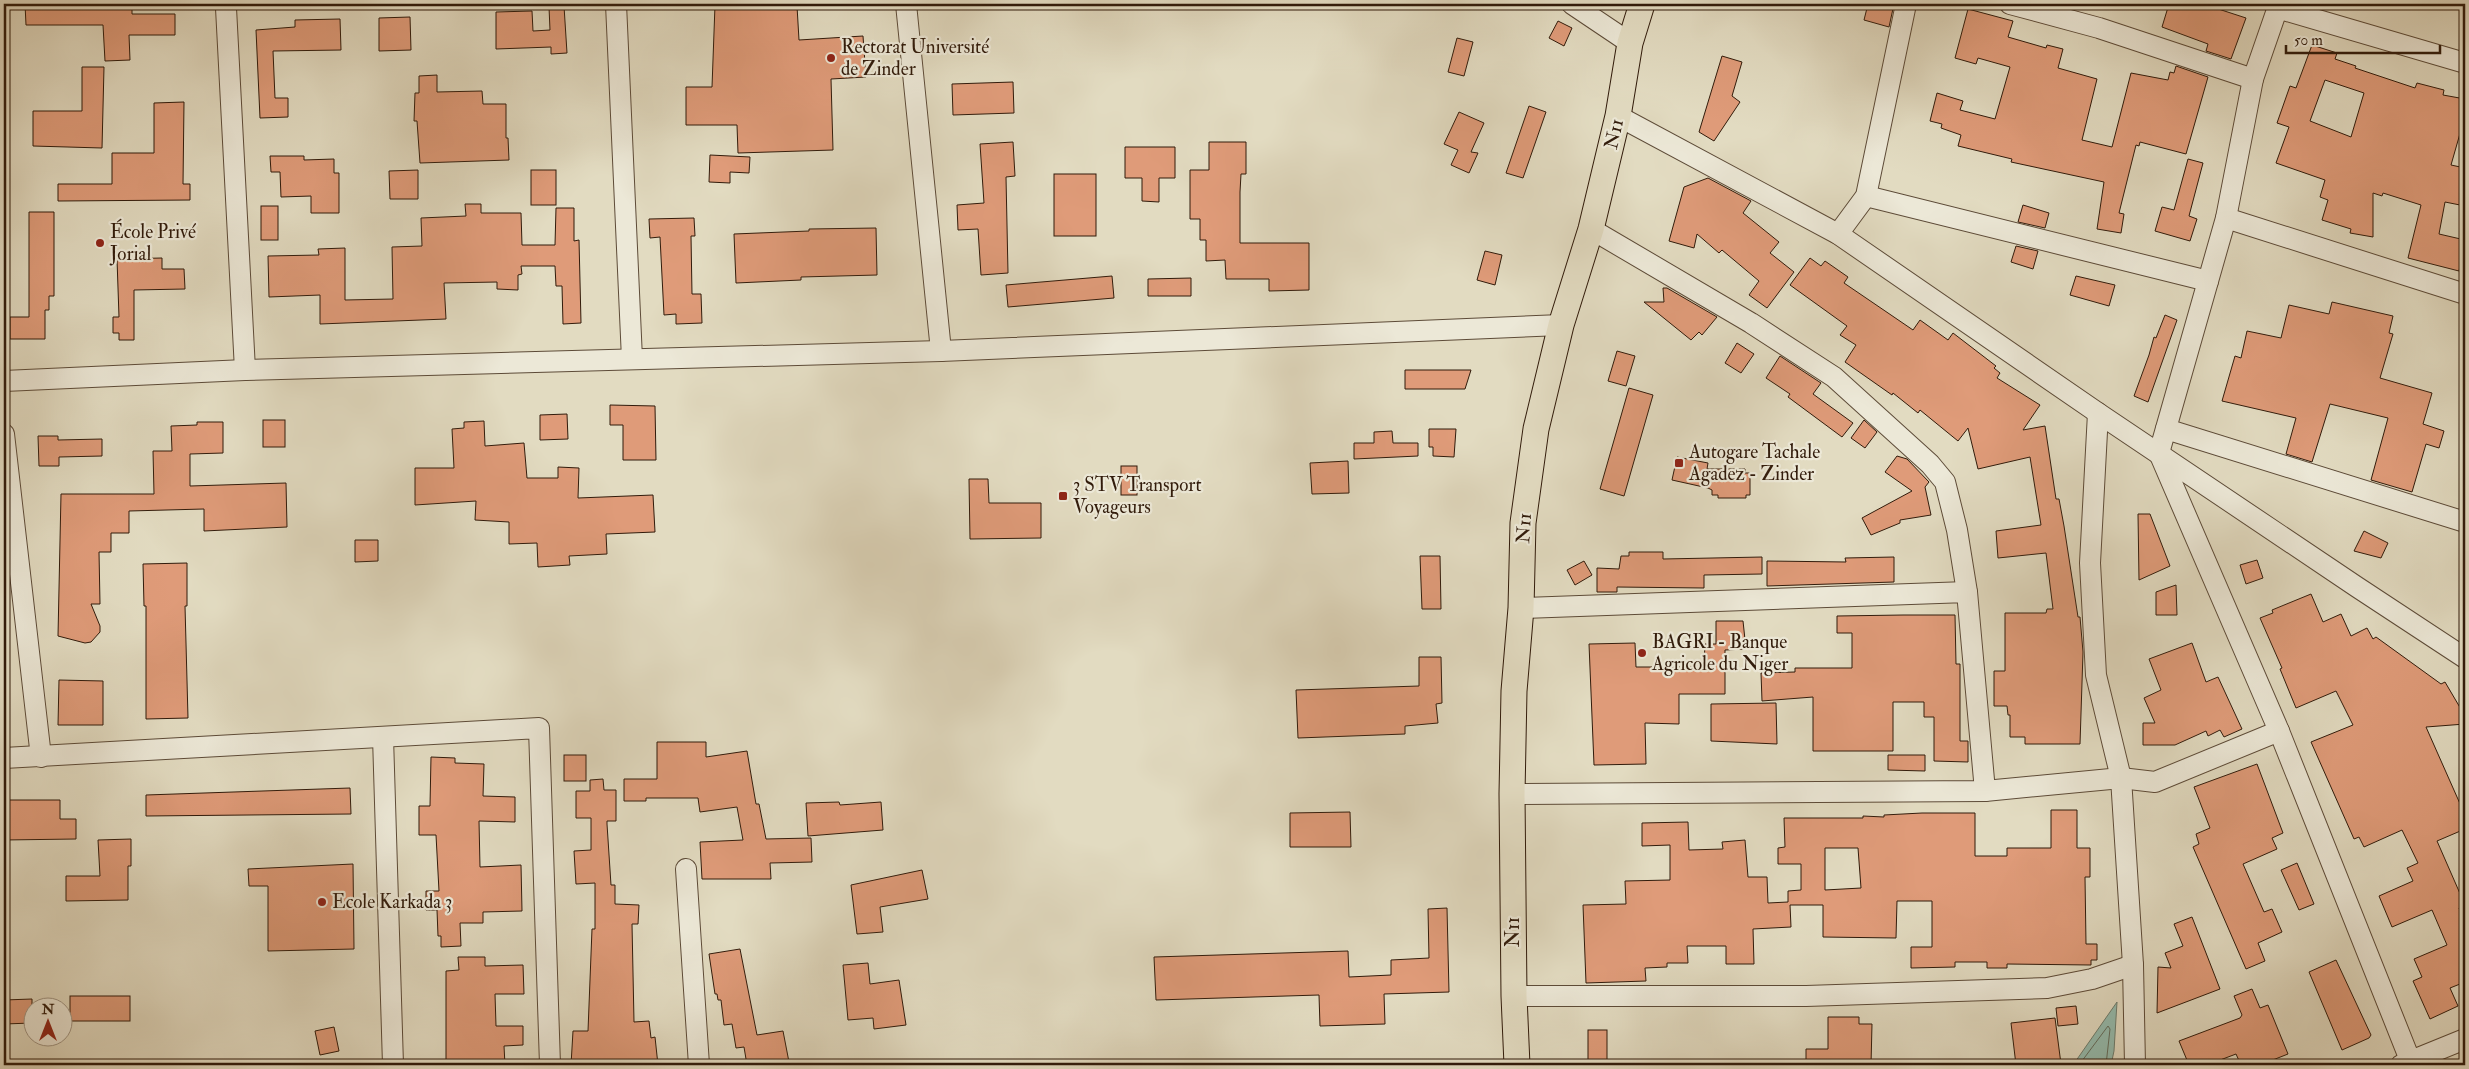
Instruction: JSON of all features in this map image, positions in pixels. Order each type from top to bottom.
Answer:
[{"type":"main road","name":"N11","points":[[1517,1065],[1514,996],[1512,794],[1514,691],[1521,608],[1523,524],[1533,448],[1560,326],[1591,228],[1618,116],[1630,43],[1642,4]]},
{"type":"street","points":[[616,4],[632,359]]},
{"type":"street","points":[[906,4],[941,351]]},
{"type":"street","points":[[1572,4],[1630,43]]},
{"type":"street","points":[[1838,234],[1866,196],[1906,4]]},
{"type":"street","points":[[2010,4],[2099,28],[2253,78]]},
{"type":"street","points":[[2465,63],[2278,6],[2253,78],[2226,218],[2159,453],[2279,731],[2408,1064],[2465,1039]]},
{"type":"street","points":[[226,8],[245,370]]},
{"type":"street","points":[[1618,116],[1838,234],[2098,413],[2465,658]]},
{"type":"street","points":[[1866,196],[2208,281]]},
{"type":"street","points":[[2226,218],[2465,294]]},
{"type":"street","points":[[1591,228],[1751,324],[1834,377],[1930,464],[1945,482],[1958,530],[1967,592],[1985,791]]},
{"type":"street","points":[[4,381],[245,370],[941,351],[1560,326]]},
{"type":"street","points":[[2098,413],[2090,563],[2096,675],[2121,778],[2133,965],[2135,1065]]},
{"type":"street","points":[[2166,429],[2465,522]]},
{"type":"street","points":[[4,434],[41,757]]},
{"type":"street","points":[[1521,608],[1967,592]]},
{"type":"street","points":[[4,758],[538,728],[550,1065]]},
{"type":"street","points":[[1512,794],[1985,791],[2121,778],[2155,782],[2279,731]]},
{"type":"street","points":[[383,737],[393,1065]]},
{"type":"street","points":[[686,869],[699,1065]]},
{"type":"street","points":[[1514,996],[1806,996],[2047,988],[2092,979],[2133,965]]},
{"type":"water","points":[[2117,1002],[2114,1051],[2111,1065],[2073,1065]]},
{"type":"building","points":[[25,4],[132,4],[132,14],[175,14],[175,35],[129,35],[130,60],[105,61],[103,25],[26,25]]},
{"type":"building","points":[[757,4],[757,7],[797,6],[799,40],[863,36],[866,77],[831,79],[833,150],[738,153],[737,125],[686,125],[686,87],[712,87],[715,5]]},
{"type":"building","points":[[1868,4],[1894,4],[1889,27],[1864,20]]},
{"type":"building","points":[[2169,4],[2203,4],[2246,18],[2231,59],[2206,51],[2208,44],[2162,27]]},
{"type":"building","points":[[564,6],[567,53],[551,54],[551,47],[496,49],[496,12],[532,11],[533,31],[550,30],[549,7]]},
{"type":"building","points":[[1968,9],[2013,21],[2008,37],[2046,48],[2047,45],[2063,49],[2058,68],[2097,79],[2082,140],[2112,147],[2131,73],[2168,80],[2170,72],[2174,73],[2176,66],[2208,77],[2186,154],[2140,142],[2139,146],[2136,145],[2119,213],[2124,214],[2121,233],[2097,229],[2104,182],[2011,162],[2012,159],[1958,146],[1961,135],[1941,128],[1942,124],[1930,121],[1937,93],[1963,101],[1960,110],[1995,119],[2010,67],[1978,58],[1976,64],[1955,58]]},
{"type":"building","points":[[410,17],[411,50],[379,51],[379,18]]},
{"type":"building","points":[[340,19],[341,50],[273,51],[275,98],[288,98],[288,117],[260,118],[256,30],[295,27],[295,20]]},
{"type":"building","points":[[1558,21],[1572,28],[1564,46],[1549,38]]},
{"type":"building","points":[[1457,38],[1473,42],[1464,76],[1448,72]]},
{"type":"building","points":[[2312,45],[2337,53],[2335,59],[2356,66],[2355,68],[2415,88],[2417,83],[2444,90],[2443,95],[2465,99],[2465,123],[2463,123],[2451,165],[2465,168],[2465,206],[2445,202],[2439,234],[2465,240],[2459,271],[2408,258],[2421,205],[2383,193],[2382,196],[2373,193],[2373,237],[2350,233],[2351,229],[2322,220],[2328,200],[2320,197],[2325,180],[2276,163],[2289,127],[2277,123],[2290,86],[2296,88]],"holes":[[[2325,80],[2364,93],[2351,137],[2310,121]]]},
{"type":"building","points":[[1722,56],[1742,62],[1732,96],[1740,102],[1714,141],[1699,132]]},
{"type":"building","points":[[82,67],[104,67],[102,148],[33,146],[33,111],[82,111]]},
{"type":"building","points":[[437,75],[437,92],[482,91],[483,104],[506,104],[506,138],[508,138],[509,160],[420,163],[417,121],[414,121],[415,93],[419,93],[419,76]]},
{"type":"building","points":[[1013,82],[1014,113],[953,115],[952,84]]},
{"type":"building","points":[[184,102],[183,184],[190,184],[190,200],[58,201],[58,184],[112,184],[112,153],[154,153],[154,103]]},
{"type":"building","points":[[1529,106],[1546,112],[1523,178],[1506,173]]},
{"type":"building","points":[[1459,112],[1484,123],[1471,152],[1478,153],[1469,173],[1451,165],[1458,150],[1444,144]]},
{"type":"building","points":[[1013,142],[1015,176],[1006,177],[1008,273],[981,275],[978,229],[958,230],[957,205],[984,203],[980,144]]},
{"type":"building","points":[[1209,142],[1246,142],[1246,174],[1241,174],[1240,243],[1309,243],[1309,290],[1269,291],[1269,279],[1226,279],[1225,260],[1206,261],[1206,240],[1200,240],[1200,219],[1190,219],[1190,170],[1209,170]]},
{"type":"building","points":[[1125,147],[1175,147],[1175,178],[1159,178],[1159,202],[1142,201],[1142,178],[1125,178]]},
{"type":"building","points":[[710,155],[750,157],[749,173],[730,172],[730,183],[709,182]]},
{"type":"building","points":[[270,156],[304,156],[304,160],[334,159],[334,173],[339,173],[339,213],[311,213],[311,196],[281,197],[280,172],[271,172]]},
{"type":"building","points":[[2188,159],[2203,163],[2189,216],[2197,219],[2190,241],[2155,231],[2162,207],[2174,210]]},
{"type":"building","points":[[418,170],[418,199],[390,199],[389,171]]},
{"type":"building","points":[[531,170],[556,170],[556,205],[531,205]]},
{"type":"building","points":[[1054,174],[1096,174],[1096,236],[1054,236]]},
{"type":"building","points":[[1708,178],[1751,201],[1743,213],[1779,242],[1770,253],[1794,272],[1767,308],[1749,295],[1759,281],[1722,250],[1719,253],[1697,234],[1694,248],[1669,241],[1684,187]]},
{"type":"building","points":[[465,204],[481,204],[481,213],[521,213],[522,245],[555,245],[556,208],[574,208],[574,241],[579,240],[581,323],[563,324],[562,286],[556,286],[555,266],[521,266],[522,274],[518,275],[518,290],[497,289],[497,282],[444,283],[446,319],[320,324],[320,295],[269,297],[268,256],[319,255],[318,249],[345,248],[345,300],[393,299],[392,247],[422,246],[421,218],[466,216]]},
{"type":"building","points":[[2023,205],[2049,213],[2045,228],[2018,222]]},
{"type":"building","points":[[261,206],[278,206],[278,240],[261,240]]},
{"type":"building","points":[[29,212],[54,212],[54,296],[49,296],[49,310],[45,310],[45,339],[10,339],[10,317],[29,317]]},
{"type":"building","points":[[694,218],[695,236],[691,236],[692,294],[701,294],[702,323],[676,324],[676,314],[664,315],[660,237],[650,238],[649,219]]},
{"type":"building","points":[[876,228],[877,275],[801,277],[801,280],[736,283],[734,234],[809,231],[809,229]]},
{"type":"building","points":[[2016,246],[2038,251],[2033,269],[2011,262]]},
{"type":"building","points":[[1485,251],[1502,255],[1495,285],[1477,280]]},
{"type":"building","points":[[162,258],[162,269],[184,269],[185,289],[134,290],[134,340],[119,340],[119,333],[113,333],[113,317],[119,317],[117,259]]},
{"type":"building","points":[[1810,258],[1821,266],[1825,261],[1848,277],[1844,283],[1913,330],[1920,320],[1948,340],[1953,333],[1996,366],[1994,368],[2000,373],[1997,378],[2040,405],[2023,430],[2045,426],[2056,499],[2059,499],[2064,526],[2078,617],[2080,617],[2083,652],[2080,744],[2025,744],[2025,737],[2010,737],[2010,715],[2008,715],[2007,706],[1994,706],[1994,671],[2005,671],[2005,613],[2046,613],[2047,609],[2053,609],[2046,553],[1998,558],[1996,531],[2041,525],[2030,457],[1978,469],[1968,428],[1958,441],[1920,410],[1918,413],[1893,393],[1892,395],[1845,362],[1856,345],[1840,335],[1847,326],[1790,285]]},
{"type":"building","points":[[1112,276],[1114,298],[1008,307],[1006,285]]},
{"type":"building","points":[[2076,276],[2115,285],[2109,306],[2070,295]]},
{"type":"building","points":[[1191,278],[1191,296],[1148,296],[1148,279]]},
{"type":"building","points":[[1663,288],[1667,288],[1717,317],[1702,335],[1699,332],[1691,340],[1644,302],[1664,302]]},
{"type":"building","points":[[2332,302],[2393,316],[2389,333],[2393,334],[2380,378],[2432,393],[2423,424],[2444,431],[2439,448],[2426,444],[2412,492],[2371,480],[2388,418],[2330,404],[2312,462],[2286,454],[2296,418],[2222,401],[2235,356],[2241,358],[2247,331],[2281,338],[2289,305],[2329,314]]},
{"type":"building","points":[[2165,315],[2177,320],[2148,402],[2134,396],[2154,337],[2156,338]]},
{"type":"building","points":[[1737,343],[1754,354],[1741,373],[1725,363]]},
{"type":"building","points":[[1617,351],[1635,356],[1626,386],[1608,381]]},
{"type":"building","points":[[1780,356],[1821,383],[1813,394],[1853,423],[1842,437],[1788,397],[1790,394],[1766,378]]},
{"type":"building","points":[[1405,370],[1471,370],[1465,389],[1405,389]]},
{"type":"building","points":[[1629,388],[1653,395],[1624,496],[1600,489]]},
{"type":"building","points":[[610,405],[655,406],[656,460],[623,460],[623,425],[610,425]]},
{"type":"building","points":[[567,414],[568,439],[540,440],[540,415]]},
{"type":"building","points":[[263,420],[285,420],[285,447],[263,447]]},
{"type":"building","points":[[1864,420],[1877,432],[1865,448],[1851,438]]},
{"type":"building","points":[[484,421],[485,446],[524,443],[527,478],[558,478],[558,467],[579,468],[578,498],[653,495],[655,532],[606,534],[607,554],[569,556],[570,565],[538,567],[537,543],[509,544],[509,522],[475,520],[476,501],[415,505],[415,468],[454,468],[452,429],[464,428],[464,422]]},
{"type":"building","points":[[197,422],[223,422],[223,453],[190,454],[190,486],[286,483],[287,527],[204,531],[204,509],[129,511],[129,533],[111,533],[111,552],[99,552],[100,604],[91,604],[100,626],[100,632],[91,642],[85,643],[58,636],[61,494],[154,494],[153,451],[172,451],[171,426],[197,425]]},
{"type":"building","points":[[1429,429],[1456,429],[1454,457],[1433,456],[1433,447],[1429,447]]},
{"type":"building","points":[[1392,431],[1393,443],[1418,443],[1418,456],[1354,459],[1354,443],[1374,443],[1374,432]]},
{"type":"building","points":[[38,436],[58,436],[58,440],[102,439],[102,456],[59,457],[59,466],[39,466]]},
{"type":"building","points":[[1897,456],[1907,459],[1929,482],[1925,487],[1931,515],[1900,520],[1900,523],[1871,535],[1862,518],[1912,491],[1885,472]]},
{"type":"building","points":[[1677,457],[1708,463],[1707,469],[1745,469],[1745,473],[1750,473],[1750,495],[1746,495],[1746,498],[1718,498],[1718,495],[1712,495],[1712,490],[1708,488],[1672,480]]},
{"type":"building","points":[[1348,461],[1349,493],[1312,494],[1310,463]]},
{"type":"building","points":[[1121,466],[1137,466],[1137,495],[1121,495]]},
{"type":"building","points":[[969,479],[988,479],[989,503],[1041,503],[1041,538],[970,539]]},
{"type":"building","points":[[2138,514],[2150,514],[2170,566],[2139,580]]},
{"type":"building","points":[[2364,531],[2388,543],[2381,558],[2354,551]]},
{"type":"building","points":[[355,540],[378,540],[378,561],[355,562]]},
{"type":"building","points":[[1629,552],[1663,552],[1663,559],[1762,557],[1762,574],[1704,575],[1704,588],[1617,587],[1617,592],[1597,592],[1597,568],[1619,569],[1621,556],[1629,556]]},
{"type":"building","points":[[1420,556],[1440,556],[1441,609],[1422,609]]},
{"type":"building","points":[[1894,557],[1894,582],[1767,586],[1767,561],[1846,562],[1845,558]]},
{"type":"building","points":[[2257,560],[2263,578],[2246,584],[2240,565]]},
{"type":"building","points":[[1584,561],[1592,575],[1575,585],[1567,570]]},
{"type":"building","points":[[187,563],[187,606],[185,606],[188,718],[146,719],[146,606],[144,606],[143,564]]},
{"type":"building","points":[[2176,585],[2177,615],[2156,615],[2156,592]]},
{"type":"building","points":[[2311,594],[2323,622],[2341,614],[2351,636],[2367,628],[2373,639],[2376,637],[2441,684],[2445,682],[2465,716],[2465,724],[2426,727],[2465,815],[2465,829],[2437,841],[2465,905],[2459,908],[2465,923],[2465,982],[2450,988],[2458,1006],[2430,1019],[2413,981],[2422,977],[2414,959],[2447,945],[2432,910],[2392,927],[2379,896],[2413,881],[2407,868],[2418,863],[2402,830],[2364,847],[2359,837],[2354,839],[2311,742],[2353,725],[2336,691],[2296,708],[2280,669],[2282,668],[2260,618],[2273,613],[2272,610]]},
{"type":"building","points":[[1955,615],[1956,664],[1960,664],[1960,741],[1968,741],[1968,762],[1934,761],[1934,717],[1924,717],[1924,702],[1893,702],[1893,751],[1813,751],[1813,697],[1762,701],[1761,673],[1795,672],[1795,668],[1852,668],[1852,633],[1837,633],[1837,616]]},
{"type":"building","points":[[1716,621],[1743,621],[1746,649],[1725,650],[1725,694],[1679,694],[1679,724],[1645,723],[1646,764],[1594,765],[1589,644],[1635,643],[1636,667],[1693,667],[1693,664],[1704,664],[1705,644],[1716,644]]},
{"type":"building","points":[[2192,643],[2206,682],[2218,677],[2242,729],[2224,737],[2220,730],[2208,736],[2206,731],[2175,745],[2143,745],[2143,723],[2155,723],[2144,698],[2161,690],[2149,659]]},
{"type":"building","points":[[1419,657],[1441,657],[1442,703],[1436,704],[1438,723],[1405,726],[1405,734],[1298,738],[1296,690],[1419,686]]},
{"type":"building","points":[[59,680],[103,681],[103,725],[58,725]]},
{"type":"building","points":[[1776,703],[1777,744],[1711,741],[1711,704]]},
{"type":"building","points":[[657,742],[706,742],[706,757],[747,751],[756,804],[759,804],[766,839],[811,838],[812,862],[770,863],[771,879],[702,879],[700,842],[743,840],[737,807],[700,812],[698,798],[646,798],[646,801],[624,801],[624,779],[657,779]]},
{"type":"building","points":[[564,755],[586,755],[586,781],[564,781]]},
{"type":"building","points":[[1888,755],[1925,755],[1925,771],[1888,770]]},
{"type":"building","points":[[431,757],[455,758],[455,763],[484,764],[483,796],[515,797],[515,822],[479,821],[480,867],[521,865],[522,911],[483,912],[483,923],[460,923],[461,946],[441,947],[441,936],[438,936],[437,910],[426,910],[426,891],[439,891],[436,835],[419,835],[419,806],[430,806]]},
{"type":"building","points":[[2257,764],[2283,833],[2272,838],[2277,849],[2243,864],[2264,912],[2272,909],[2282,932],[2258,943],[2265,961],[2246,969],[2193,847],[2199,844],[2196,834],[2210,828],[2194,787]]},
{"type":"building","points":[[603,779],[604,790],[616,790],[616,821],[607,821],[611,885],[615,885],[615,904],[639,905],[638,924],[632,924],[634,1022],[649,1021],[651,1038],[655,1037],[658,1065],[571,1065],[573,1031],[588,1031],[592,929],[595,929],[595,883],[576,884],[574,851],[591,850],[591,818],[576,818],[576,791],[590,791],[590,780]]},
{"type":"building","points":[[350,788],[351,814],[146,816],[146,795]]},
{"type":"building","points":[[4,800],[60,800],[60,819],[76,819],[76,839],[4,840]]},
{"type":"building","points":[[839,802],[840,805],[881,802],[883,830],[808,836],[806,803]]},
{"type":"building","points":[[2051,810],[2077,810],[2077,848],[2090,848],[2090,877],[2085,877],[2086,944],[2097,944],[2097,960],[2091,960],[2091,965],[2007,964],[2007,968],[1987,968],[1987,962],[1955,962],[1955,967],[1911,968],[1911,947],[1932,947],[1932,901],[1897,901],[1896,938],[1823,937],[1823,905],[1790,905],[1791,927],[1753,929],[1754,964],[1726,964],[1726,946],[1687,946],[1688,963],[1667,963],[1667,967],[1645,968],[1646,981],[1586,983],[1583,905],[1626,904],[1625,881],[1670,880],[1670,845],[1642,846],[1642,823],[1688,822],[1689,850],[1723,849],[1722,842],[1745,840],[1748,877],[1767,877],[1768,903],[1788,902],[1788,891],[1801,890],[1801,864],[1778,864],[1778,848],[1785,847],[1784,818],[1863,818],[1863,816],[1884,817],[1884,815],[1922,813],[1975,813],[1975,856],[2007,856],[2007,848],[2051,848]],"holes":[[[1825,848],[1858,848],[1861,888],[1825,890]]]},
{"type":"building","points":[[1350,812],[1351,847],[1290,847],[1290,813]]},
{"type":"building","points":[[131,839],[131,866],[128,866],[128,900],[66,901],[66,876],[100,876],[98,840]]},
{"type":"building","points":[[2297,863],[2314,904],[2299,910],[2281,870]]},
{"type":"building","points":[[353,864],[354,949],[268,951],[268,886],[249,886],[248,869]]},
{"type":"building","points":[[922,870],[928,899],[880,907],[883,932],[857,934],[851,885]]},
{"type":"building","points":[[1447,908],[1449,992],[1384,994],[1385,1024],[1320,1026],[1319,995],[1156,1000],[1154,957],[1348,951],[1349,977],[1391,975],[1391,960],[1429,958],[1428,909]]},
{"type":"building","points":[[2192,917],[2220,989],[2157,1013],[2158,967],[2171,968],[2165,953],[2183,946],[2174,924]]},
{"type":"building","points":[[740,949],[757,1035],[783,1031],[789,1062],[769,1065],[767,1063],[747,1065],[744,1047],[736,1048],[732,1024],[724,1025],[721,1000],[718,1000],[717,994],[715,994],[709,954]]},
{"type":"building","points":[[458,957],[485,957],[485,966],[523,965],[524,994],[495,994],[496,1026],[523,1026],[523,1045],[504,1046],[505,1065],[446,1065],[446,971],[459,970]]},
{"type":"building","points":[[2336,960],[2371,1035],[2369,1038],[2342,1050],[2309,972]]},
{"type":"building","points":[[868,963],[870,984],[899,980],[906,1025],[874,1029],[873,1018],[848,1020],[843,965]]},
{"type":"building","points":[[2252,989],[2260,1008],[2268,1005],[2288,1054],[2260,1065],[2241,1065],[2236,1054],[2207,1065],[2189,1065],[2179,1041],[2240,1018],[2242,1015],[2234,996]]},
{"type":"building","points":[[72,996],[130,996],[130,1021],[72,1021]]},
{"type":"building","points":[[22,999],[22,1023],[4,1024],[4,1000]]},
{"type":"building","points":[[2076,1006],[2078,1024],[2058,1026],[2056,1008]]},
{"type":"building","points":[[1828,1017],[1859,1017],[1859,1024],[1872,1024],[1871,1065],[1806,1065],[1806,1049],[1828,1049]]},
{"type":"building","points":[[2055,1018],[2061,1064],[2016,1065],[2011,1023]]},
{"type":"building","points":[[334,1027],[339,1051],[320,1055],[315,1031]]},
{"type":"building","points":[[1588,1030],[1607,1030],[1607,1065],[1588,1065]]},
{"type":"place","name":"Rectorat Université de Zinder","points":[[831,58]]},
{"type":"place","name":"École Privé Jorial","points":[[100,243]]},
{"type":"place","name":"Autogare Tachale Agadez - Zinder","points":[[1679,463]]},
{"type":"place","name":"3 STV Transport Voyageurs","points":[[1063,496]]},
{"type":"place","name":"BAGRI - Banque Agricole du Niger","points":[[1642,653]]},
{"type":"place","name":"Ecole Karkada 3","points":[[322,902]]}]
